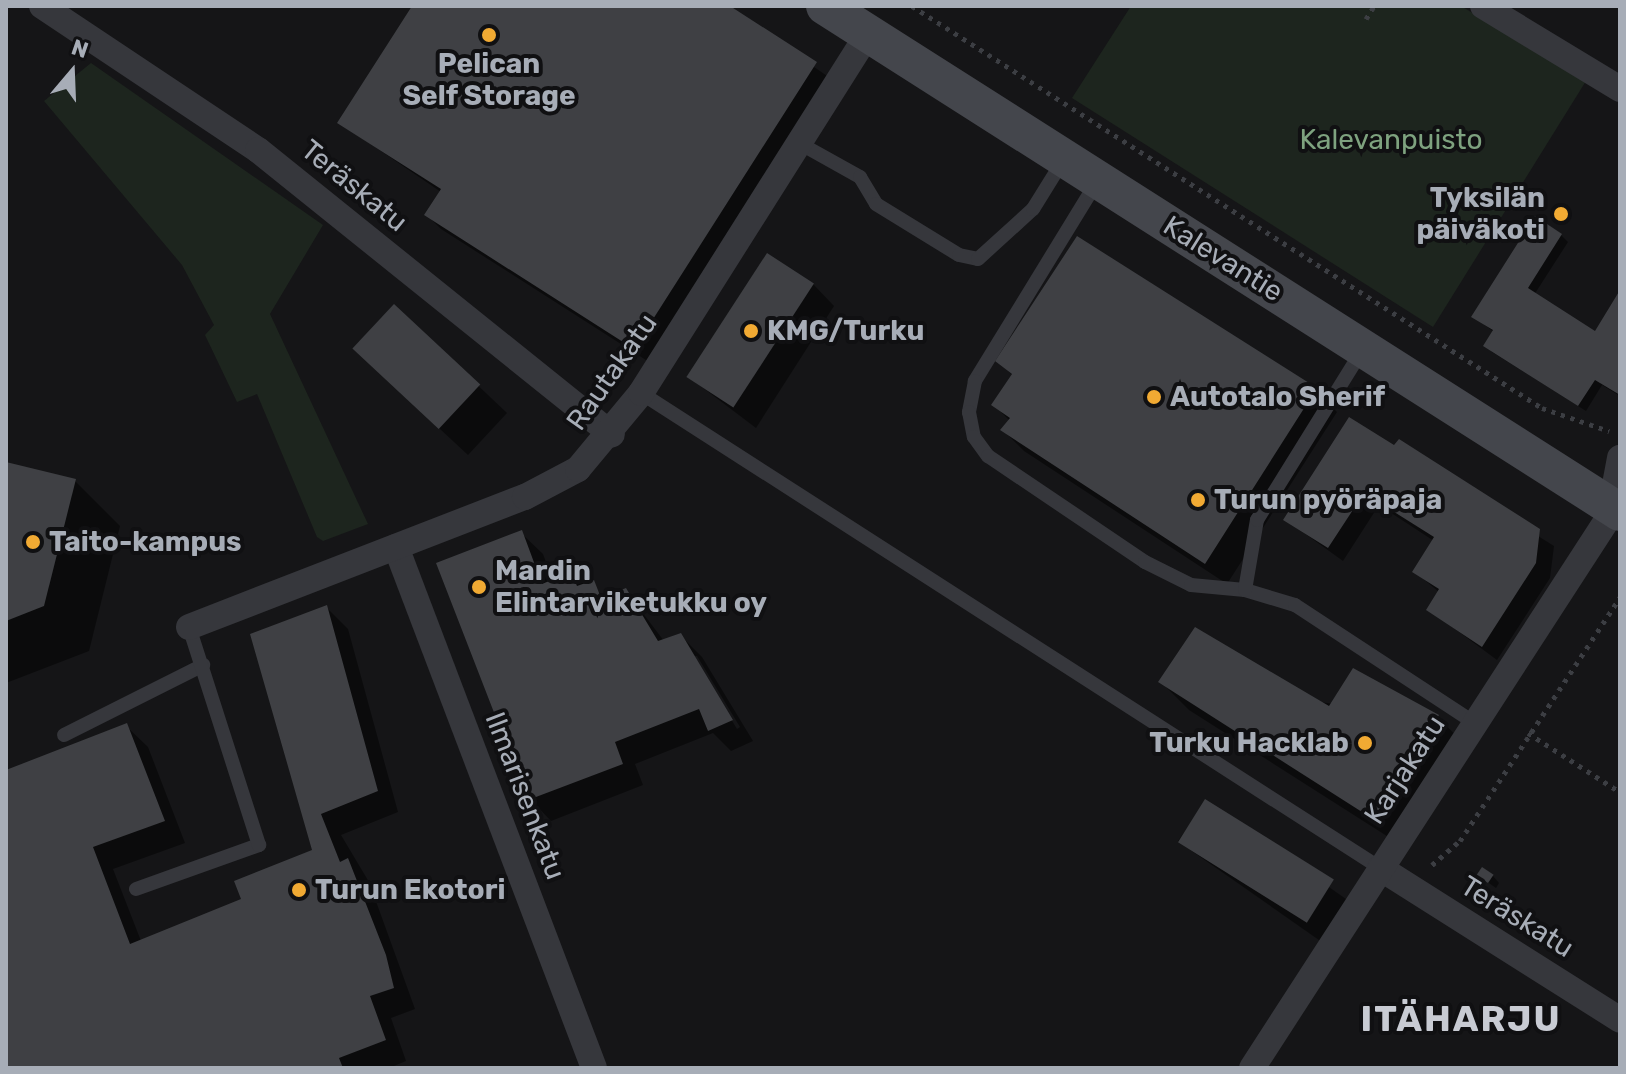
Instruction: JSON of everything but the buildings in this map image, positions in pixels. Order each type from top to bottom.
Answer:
[{"type":"main road","name":"Kalevantie","points":[[825,6],[1617,506]]},
{"type":"street","name":"Teräskatu","points":[[42,6],[258,150],[612,435]]},
{"type":"street","points":[[1483,6],[1620,89]]},
{"type":"street","name":"Rautakatu","points":[[189,627],[553,484],[612,435],[868,34]]},
{"type":"street","name":"Karjakatu","points":[[1252,1068],[1389,874],[1473,722],[1617,506],[1620,458]]},
{"type":"street","name":"Ilmarisenkatu","points":[[396,547],[594,1068]]},
{"type":"street","name":"Teräskatu","points":[[1389,874],[1620,1020]]},
{"type":"lane","points":[[799,143],[860,177],[876,204],[959,255],[978,259],[1033,209],[1065,158]]},
{"type":"lane","points":[[1098,180],[975,381],[969,412],[974,437],[988,456],[1145,562],[1191,585],[1245,590],[1295,605],[1473,722]]},
{"type":"lane","points":[[1245,590],[1257,520],[1363,348]]},
{"type":"lane","points":[[641,393],[1389,874]]},
{"type":"lane","points":[[136,889],[259,845],[189,627]]},
{"type":"lane","points":[[64,735],[203,665]]},
{"type":"path","points":[[912,6],[1542,408],[1611,432]]},
{"type":"path","points":[[1366,19],[1374,6]]},
{"type":"path","points":[[1454,354],[1459,344]]},
{"type":"path","points":[[1389,874],[1441,862],[1460,841],[1619,597]]},
{"type":"path","points":[[1619,597],[1620,609]]},
{"type":"path","points":[[1528,733],[1620,792]]},
{"type":"green space","name":"Kalevanpuisto","points":[[1131,6],[1461,6],[1586,81],[1433,327],[1072,98]]},
{"type":"green space","points":[[91,63],[323,225],[270,314],[368,524],[323,541],[317,537],[257,394],[237,402],[205,335],[214,325],[182,265],[44,101]]},
{"type":"place","name":"Pelican Self Storage","points":[[489,35]]},
{"type":"place","name":"Tyksilän päiväkoti","points":[[1561,214]]},
{"type":"place","name":"KMG/Turku","points":[[751,331]]},
{"type":"place","name":"Autotalo Sherif","points":[[1154,397]]},
{"type":"place","name":"Turun pyöräpaja","points":[[1198,500]]},
{"type":"place","name":"Taito-kampus","points":[[33,542]]},
{"type":"place","name":"Mardin Elintarviketukku oy","points":[[479,587]]},
{"type":"place","name":"Turku Hacklab","points":[[1365,743]]},
{"type":"place","name":"Turun Ekotori","points":[[299,890]]},
{"type":"district","name":"ITÄHARJU","points":[[1461,1019]]}]
